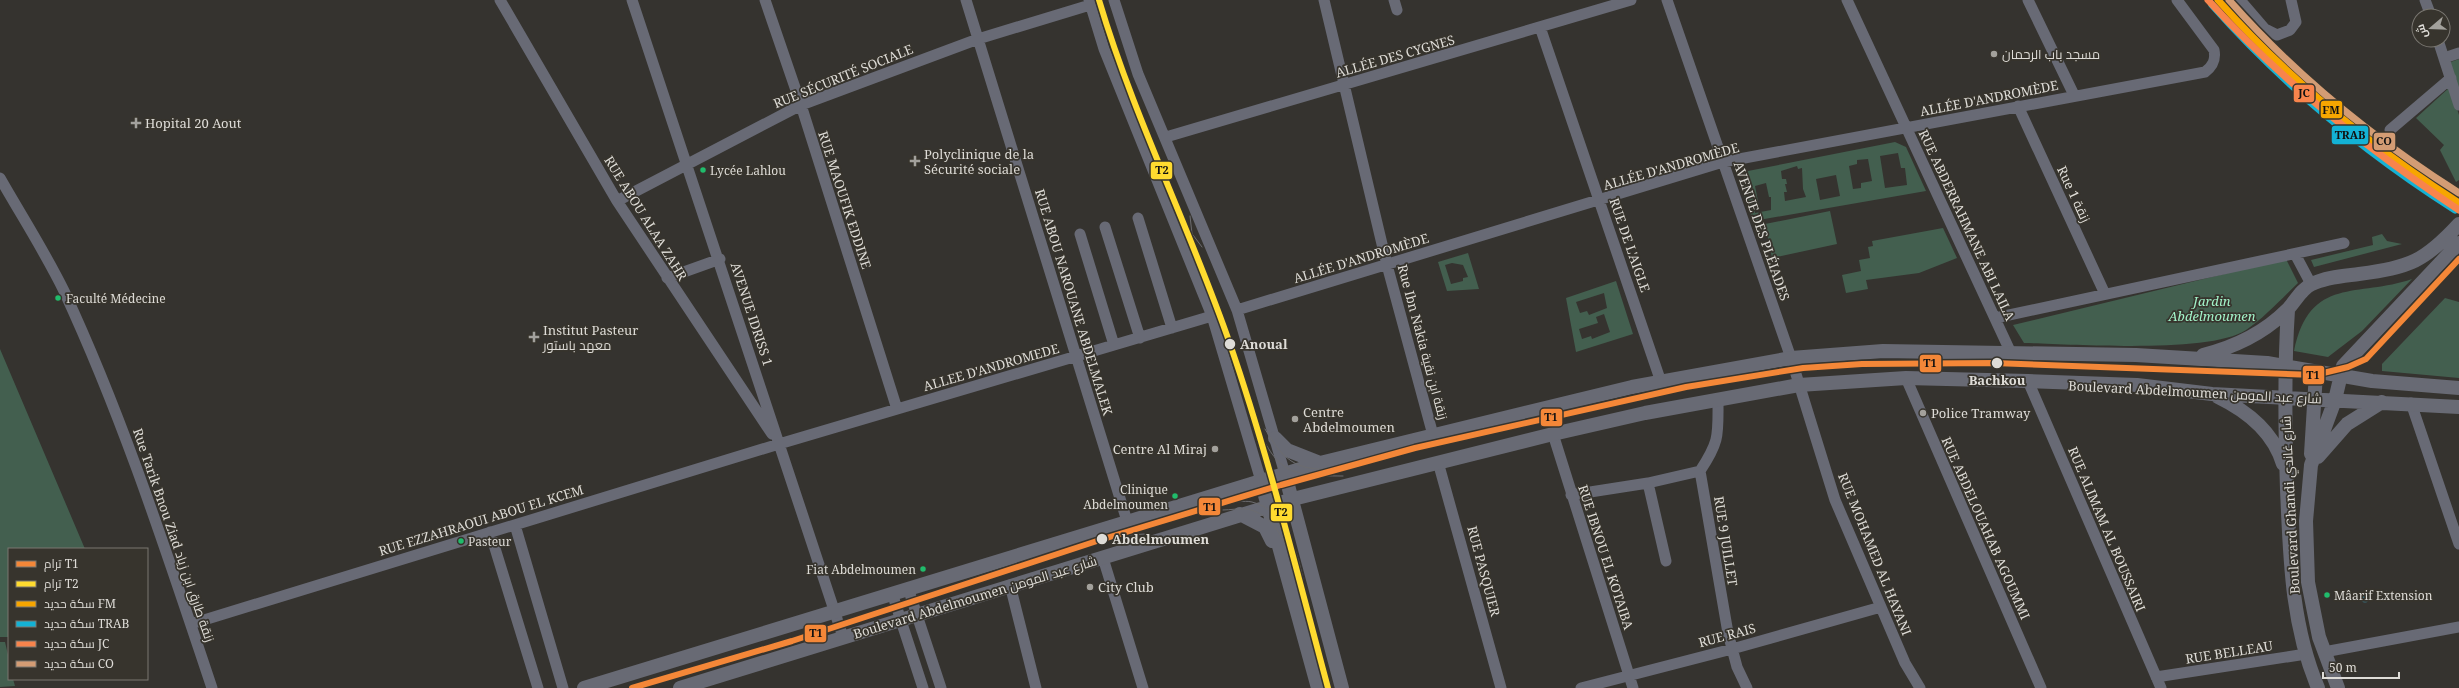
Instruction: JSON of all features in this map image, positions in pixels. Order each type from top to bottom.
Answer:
[{"type":"main road","points":[[2187,358],[2240,343],[2260,333],[2288,310],[2311,284],[2339,277],[2394,269],[2412,264],[2429,254],[2459,224]]},
{"type":"main road","name":"Boulevard Ghandi شارع غاندي","points":[[2311,465],[2335,400],[2343,366],[2459,243]]},
{"type":"main road","name":"Boulevard Ghandi شارع غاندي","points":[[2288,310],[2286,398],[2287,478],[2291,575],[2296,616],[2306,654],[2318,688]]},
{"type":"main road","name":"Boulevard Abdelmoumen شارع عبد المومن","points":[[584,688],[1320,463],[1433,435],[1662,382],[1791,358],[1883,351],[2187,358],[2286,366],[2340,376],[2459,388]]},
{"type":"main road","name":"Boulevard Ghandi شارع غاندي","points":[[2316,372],[2311,465],[2306,521],[2306,561],[2315,620],[2324,652],[2338,688]]},
{"type":"main road","name":"Boulevard Abdelmoumen شارع عبد المومن","points":[[680,688],[697,685],[843,637],[1292,499],[1553,434],[1799,385],[1906,378],[2028,381],[2137,385],[2212,394],[2315,400],[2459,406]]},
{"type":"main road","points":[[2212,394],[2236,406],[2258,422],[2275,445],[2287,478]]},
{"type":"main road","points":[[2311,465],[2347,424],[2382,402]]},
{"type":"main road","points":[[1276,438],[1287,450],[1320,463]]},
{"type":"main road","points":[[1285,474],[1342,688]]},
{"type":"main road","points":[[1261,480],[1283,565],[1318,688]]},
{"type":"main road","points":[[1240,514],[1265,527],[1283,565]]},
{"type":"street","name":"RUE ABOU ALAA ZAHR","points":[[500,0],[617,201],[779,444]]},
{"type":"street","name":"AVENUE IDRISS 1","points":[[632,0],[720,259],[843,637]]},
{"type":"street","name":"RUE MAOUFIK EDDINE","points":[[765,0],[801,105],[897,409]]},
{"type":"street","name":"RUE ABOU NAROUANE ABDELMALEK","points":[[966,0],[1127,521]]},
{"type":"street","points":[[1114,0],[1130,51],[1236,310],[1276,438],[1285,474]]},
{"type":"street","name":"Rue Ibn Nakia زنقة ابن نقية","points":[[1324,0],[1387,265],[1433,435]]},
{"type":"street","name":"ALLÉE DES CYGNES","points":[[1166,137],[1631,0]]},
{"type":"street","name":"AVENUE DES PLÉIADES","points":[[1668,0],[1791,358]]},
{"type":"street","name":"RUE ABDERRAHMANE ABI LAILA","points":[[1847,0],[2011,353]]},
{"type":"street","points":[[2028,0],[2074,95]]},
{"type":"street","name":"ALLÉE D'ANDROMÈDE","points":[[1236,310],[1600,201],[1723,162],[2074,95],[2198,74],[2210,68],[2214,63],[2215,57],[2210,43],[2177,0]]},
{"type":"street","points":[[2240,0],[2271,34],[2277,36],[2290,30],[2296,22],[2291,0]]},
{"type":"street","name":"RUE SÉCURITÉ SOCIALE","points":[[617,201],[801,105],[978,39],[1090,3]]},
{"type":"street","points":[[1090,3],[1104,49],[1212,316],[1261,480]]},
{"type":"street","name":"RUE DE L'AIGLE","points":[[1540,28],[1662,382]]},
{"type":"street","points":[[2441,48],[2459,105]]},
{"type":"street","points":[[2444,58],[2459,53]]},
{"type":"street","points":[[2390,130],[2450,78]]},
{"type":"street","name":"Rue 1 زنقة","points":[[2018,106],[2105,294]]},
{"type":"street","name":"Rue Tarik Bnou Ziad زنقة طارق ابن زياد","points":[[0,178],[63,291],[140,471],[212,688]]},
{"type":"street","points":[[1138,218],[1172,328]]},
{"type":"street","points":[[1105,227],[1140,338]]},
{"type":"street","points":[[1080,234],[1114,345]]},
{"type":"street","points":[[1995,318],[2344,243]]},
{"type":"street","points":[[2295,254],[2311,284]]},
{"type":"street","points":[[667,278],[720,259]]},
{"type":"street","name":"ALLEE D'ANDROMEDE","points":[[779,444],[1212,316]]},
{"type":"street","name":"RUE MOHAMED AL HAYANI","points":[[1791,358],[1835,500],[1904,663],[1920,688]]},
{"type":"street","name":"RUE ABDELOUAHAB AGOUMMI","points":[[1906,378],[2040,688]]},
{"type":"street","name":"RUE ALIMAM AL BOUSSAIRI","points":[[2028,381],[2161,688]]},
{"type":"street","points":[[1571,495],[1648,483],[1700,471],[1715,449],[1718,434],[1718,400]]},
{"type":"street","points":[[2411,403],[2459,544]]},
{"type":"street","name":"RUE IBNOU EL KOTAIBA","points":[[1553,434],[1633,688]]},
{"type":"street","name":"RUE EZZAHRAOUI ABOU EL KCEM","points":[[191,624],[779,444]]},
{"type":"street","name":"RUE PASQUIER","points":[[1438,462],[1501,688]]},
{"type":"street","name":"RUE 9 JUILLET","points":[[1700,471],[1714,542],[1724,616],[1732,649],[1747,688]]},
{"type":"street","points":[[1648,483],[1666,561]]},
{"type":"street","points":[[515,525],[563,688]]},
{"type":"street","points":[[490,532],[538,688]]},
{"type":"street","points":[[1103,558],[1143,688]]},
{"type":"street","points":[[1010,585],[1036,688]]},
{"type":"street","points":[[908,588],[941,688]]},
{"type":"street","points":[[892,593],[923,688]]},
{"type":"street","name":"RUE RAIS","points":[[1581,688],[1732,649],[1881,607]]},
{"type":"street","points":[[2324,652],[2459,627]]},
{"type":"street","name":"RUE BELLEAU","points":[[2156,677],[2306,654]]},
{"type":"green space","points":[[2459,59],[2459,98],[2448,63]]},
{"type":"green space","points":[[2450,87],[2459,115],[2459,180],[2456,182],[2440,150],[2444,145],[2416,118]]},
{"type":"green space","points":[[1895,142],[1906,147],[1926,191],[1753,221],[1740,184],[1748,171]],"holes":[[[1898,153],[1901,168],[1905,168],[1907,185],[1885,188],[1880,156]],[[1868,159],[1872,181],[1861,183],[1861,188],[1853,189],[1849,166],[1857,164],[1857,160]],[[1797,166],[1798,169],[1802,168],[1803,189],[1806,197],[1785,201],[1784,192],[1787,192],[1785,184],[1787,184],[1786,179],[1782,179],[1781,171]],[[1836,175],[1840,196],[1820,200],[1816,179]],[[1766,183],[1769,197],[1771,197],[1771,210],[1755,213],[1754,207],[1759,206],[1755,186]]]},
{"type":"green space","points":[[1830,211],[1837,244],[1772,258],[1765,224]]},
{"type":"green space","points":[[1943,228],[1957,258],[1919,273],[1866,280],[1868,289],[1846,293],[1842,275],[1861,271],[1859,260],[1870,258],[1868,247],[1873,246],[1872,241]]},
{"type":"green space","points":[[2382,234],[2387,241],[2402,244],[2314,267],[2311,260],[2373,245],[2372,237]]},
{"type":"green space","points":[[1468,253],[1479,289],[1447,291],[1438,262]],"holes":[[[1452,263],[1463,265],[1468,277],[1463,278],[1463,281],[1451,284],[1445,265]]]},
{"type":"green space","name":"Jardin Abdelmoumen","points":[[2286,259],[2298,283],[2253,325],[2246,330],[2228,337],[2203,342],[2140,346],[2024,343],[2013,325]]},
{"type":"green space","points":[[2412,279],[2362,331],[2328,357],[2294,351],[2301,327],[2312,310],[2324,300],[2355,290]]},
{"type":"green space","points":[[1616,281],[1633,334],[1576,352],[1566,298]],"holes":[[[1604,293],[1607,308],[1589,315],[1587,311],[1580,313],[1576,302]],[[1604,314],[1610,332],[1592,339],[1591,336],[1582,339],[1579,329],[1598,323],[1596,317]]]},
{"type":"green space","points":[[2445,298],[2459,302],[2459,378],[2382,371],[2382,364]]},
{"type":"green space","points":[[0,349],[85,548],[8,548],[8,637],[0,637]]},
{"type":"green space","points":[[0,642],[5,642],[8,655],[8,680],[13,680],[15,686],[0,687]]},
{"type":"water","points":[[2365,593],[2370,598],[2365,603],[2360,598]]},
{"type":"tram line","name":"T2","points":[[1099,0],[1113,44],[1145,130],[1198,258],[1230,344],[1270,472],[1328,688]]},
{"type":"tram line","points":[[1190,216],[1194,251]]},
{"type":"tram line","points":[[1181,219],[1202,247]]},
{"type":"tram line","name":"T1","points":[[632,688],[792,641],[1100,540],[1281,485],[1415,448],[1686,387],[1803,368],[1862,364],[1994,363],[2315,375],[2348,367],[2366,359],[2459,259]]},
{"type":"tram line","points":[[1252,416],[1268,449],[1285,467],[1295,472],[1307,474],[1343,476]]},
{"type":"tram line","points":[[1265,429],[1280,451],[1295,463],[1314,469],[1340,469]]},
{"type":"tram line","points":[[1224,503],[1249,501],[1263,506],[1273,513],[1288,533],[1297,556],[1303,579]]},
{"type":"tram line","points":[[1223,510],[1248,509],[1259,513],[1268,520],[1276,528],[1287,548],[1298,581]]},
{"type":"tram line","points":[[1114,536],[1145,534]]},
{"type":"rail line","name":"JC","points":[[2208,0],[2266,59],[2327,113],[2391,163],[2459,210]]},
{"type":"rail line","name":"FM","points":[[2218,0],[2273,57],[2331,110],[2393,158],[2459,203]]},
{"type":"rail line","name":"CO","points":[[2229,0],[2281,55],[2337,105],[2397,151],[2459,193]]},
{"type":"rail line","name":"TRAB","points":[[2212,5],[2239,35],[2326,116],[2389,165],[2455,210]]},
{"type":"place","name":"مسجد باب الرحمان","points":[[1994,54]]},
{"type":"place","name":"Hopital 20 Aout","points":[[136,123]]},
{"type":"place","name":"Polyclinique de la Sécurité sociale","points":[[915,161]]},
{"type":"place","name":"Lycée Lahlou","points":[[703,170]]},
{"type":"place","name":"Faculté Médecine","points":[[58,298]]},
{"type":"place","name":"Institut Pasteur معهد باستور","points":[[534,337]]},
{"type":"place","name":"Anoual","points":[[1230,344]]},
{"type":"place","name":"Bachkou","points":[[1997,363]]},
{"type":"place","name":"Police Tramway","points":[[1923,413]]},
{"type":"place","name":"Centre Abdelmoumen","points":[[1295,419]]},
{"type":"place","name":"Centre Al Miraj","points":[[1215,449]]},
{"type":"place","name":"Clinique Abdelmoumen","points":[[1175,496]]},
{"type":"place","name":"Abdelmoumen","points":[[1102,539]]},
{"type":"place","name":"Pasteur","points":[[461,541]]},
{"type":"place","name":"Fiat Abdelmoumen","points":[[923,569]]},
{"type":"place","name":"City Club","points":[[1090,587]]},
{"type":"place","name":"Mâarif Extension","points":[[2327,595]]}]
